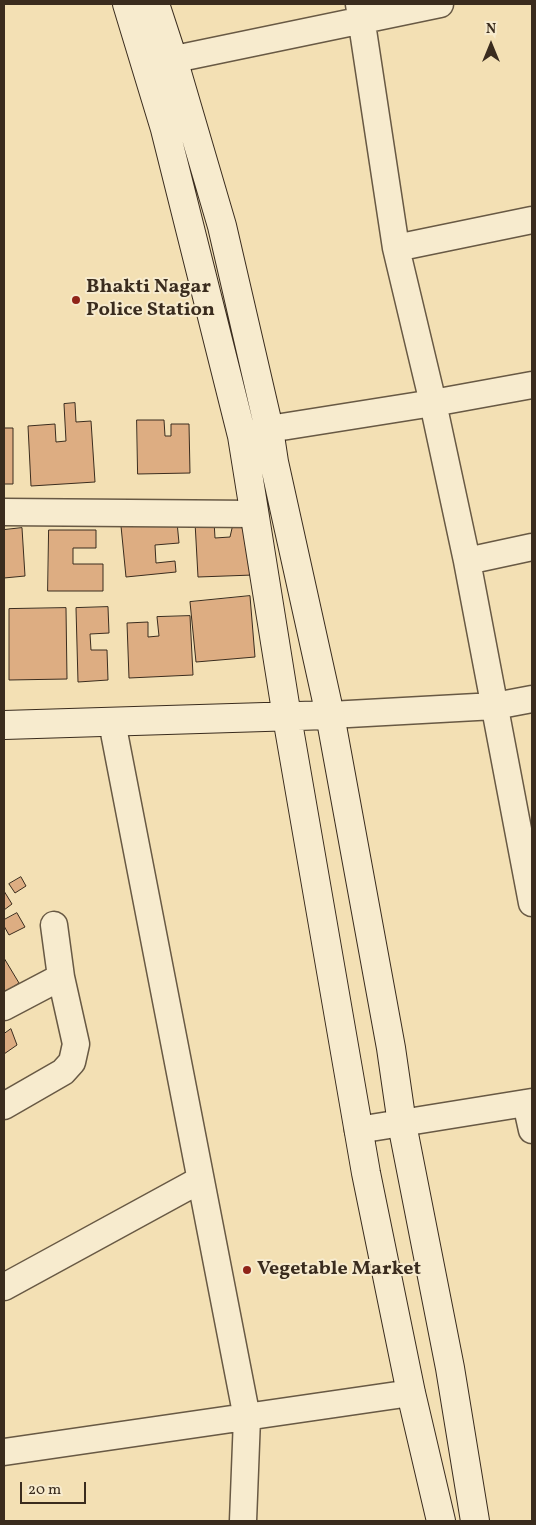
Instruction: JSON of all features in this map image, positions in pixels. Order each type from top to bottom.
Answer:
[{"type":"main road","points":[[127,4],[165,129],[242,436],[287,717],[358,1130],[385,1274],[441,1521]]},
{"type":"main road","points":[[155,4],[174,59],[222,226],[269,430],[274,462],[330,715],[391,1048],[402,1124],[450,1368],[475,1521]]},
{"type":"main road","points":[[4,725],[330,715]]},
{"type":"street","points":[[145,65],[361,12],[440,4]]},
{"type":"street","points":[[361,12],[396,248],[433,403],[467,561],[532,903]]},
{"type":"street","points":[[396,248],[532,220]]},
{"type":"street","points":[[242,436],[532,385]]},
{"type":"street","points":[[4,512],[255,514]]},
{"type":"street","points":[[467,561],[532,547]]},
{"type":"street","points":[[330,715],[495,706],[532,699]]},
{"type":"street","points":[[112,722],[247,1418],[243,1521]]},
{"type":"street","points":[[4,1106],[63,1072],[72,1062],[76,1044],[61,977],[54,925]]},
{"type":"street","points":[[4,1007],[61,977]]},
{"type":"street","points":[[358,1130],[529,1102],[532,1130]]},
{"type":"street","points":[[4,1287],[200,1180]]},
{"type":"street","points":[[4,1452],[411,1393]]},
{"type":"building","points":[[75,403],[76,422],[91,421],[95,482],[31,486],[28,426],[55,424],[56,442],[66,441],[64,404]]},
{"type":"building","points":[[137,420],[164,420],[165,436],[171,436],[171,424],[189,424],[190,473],[138,474]]},
{"type":"building","points":[[4,428],[13,428],[13,484],[4,484]]},
{"type":"building","points":[[214,521],[215,538],[230,537],[233,524],[251,524],[253,575],[198,577],[195,522]]},
{"type":"building","points":[[177,522],[179,543],[155,545],[156,563],[175,561],[176,572],[126,577],[121,526]]},
{"type":"building","points":[[22,528],[25,576],[4,578],[4,530]]},
{"type":"building","points":[[49,530],[96,530],[96,548],[73,548],[73,564],[103,564],[103,591],[48,591]]},
{"type":"building","points":[[250,596],[255,657],[196,662],[190,602]]},
{"type":"building","points":[[108,607],[109,633],[90,634],[91,650],[107,650],[108,680],[78,682],[76,608]]},
{"type":"building","points":[[66,608],[67,679],[9,680],[9,609]]},
{"type":"building","points":[[190,616],[193,675],[129,678],[127,623],[148,622],[148,637],[159,636],[157,617]]},
{"type":"building","points":[[21,877],[26,886],[15,893],[9,884]]},
{"type":"building","points":[[4,891],[12,904],[4,910]]},
{"type":"building","points":[[17,913],[25,927],[9,935],[4,926],[4,920]]},
{"type":"building","points":[[4,958],[19,983],[4,993]]},
{"type":"building","points":[[11,1029],[17,1045],[4,1054],[4,1034]]},
{"type":"place","name":"Bhakti Nagar Police Station","points":[[76,300]]},
{"type":"place","name":"Vegetable Market","points":[[247,1270]]}]
